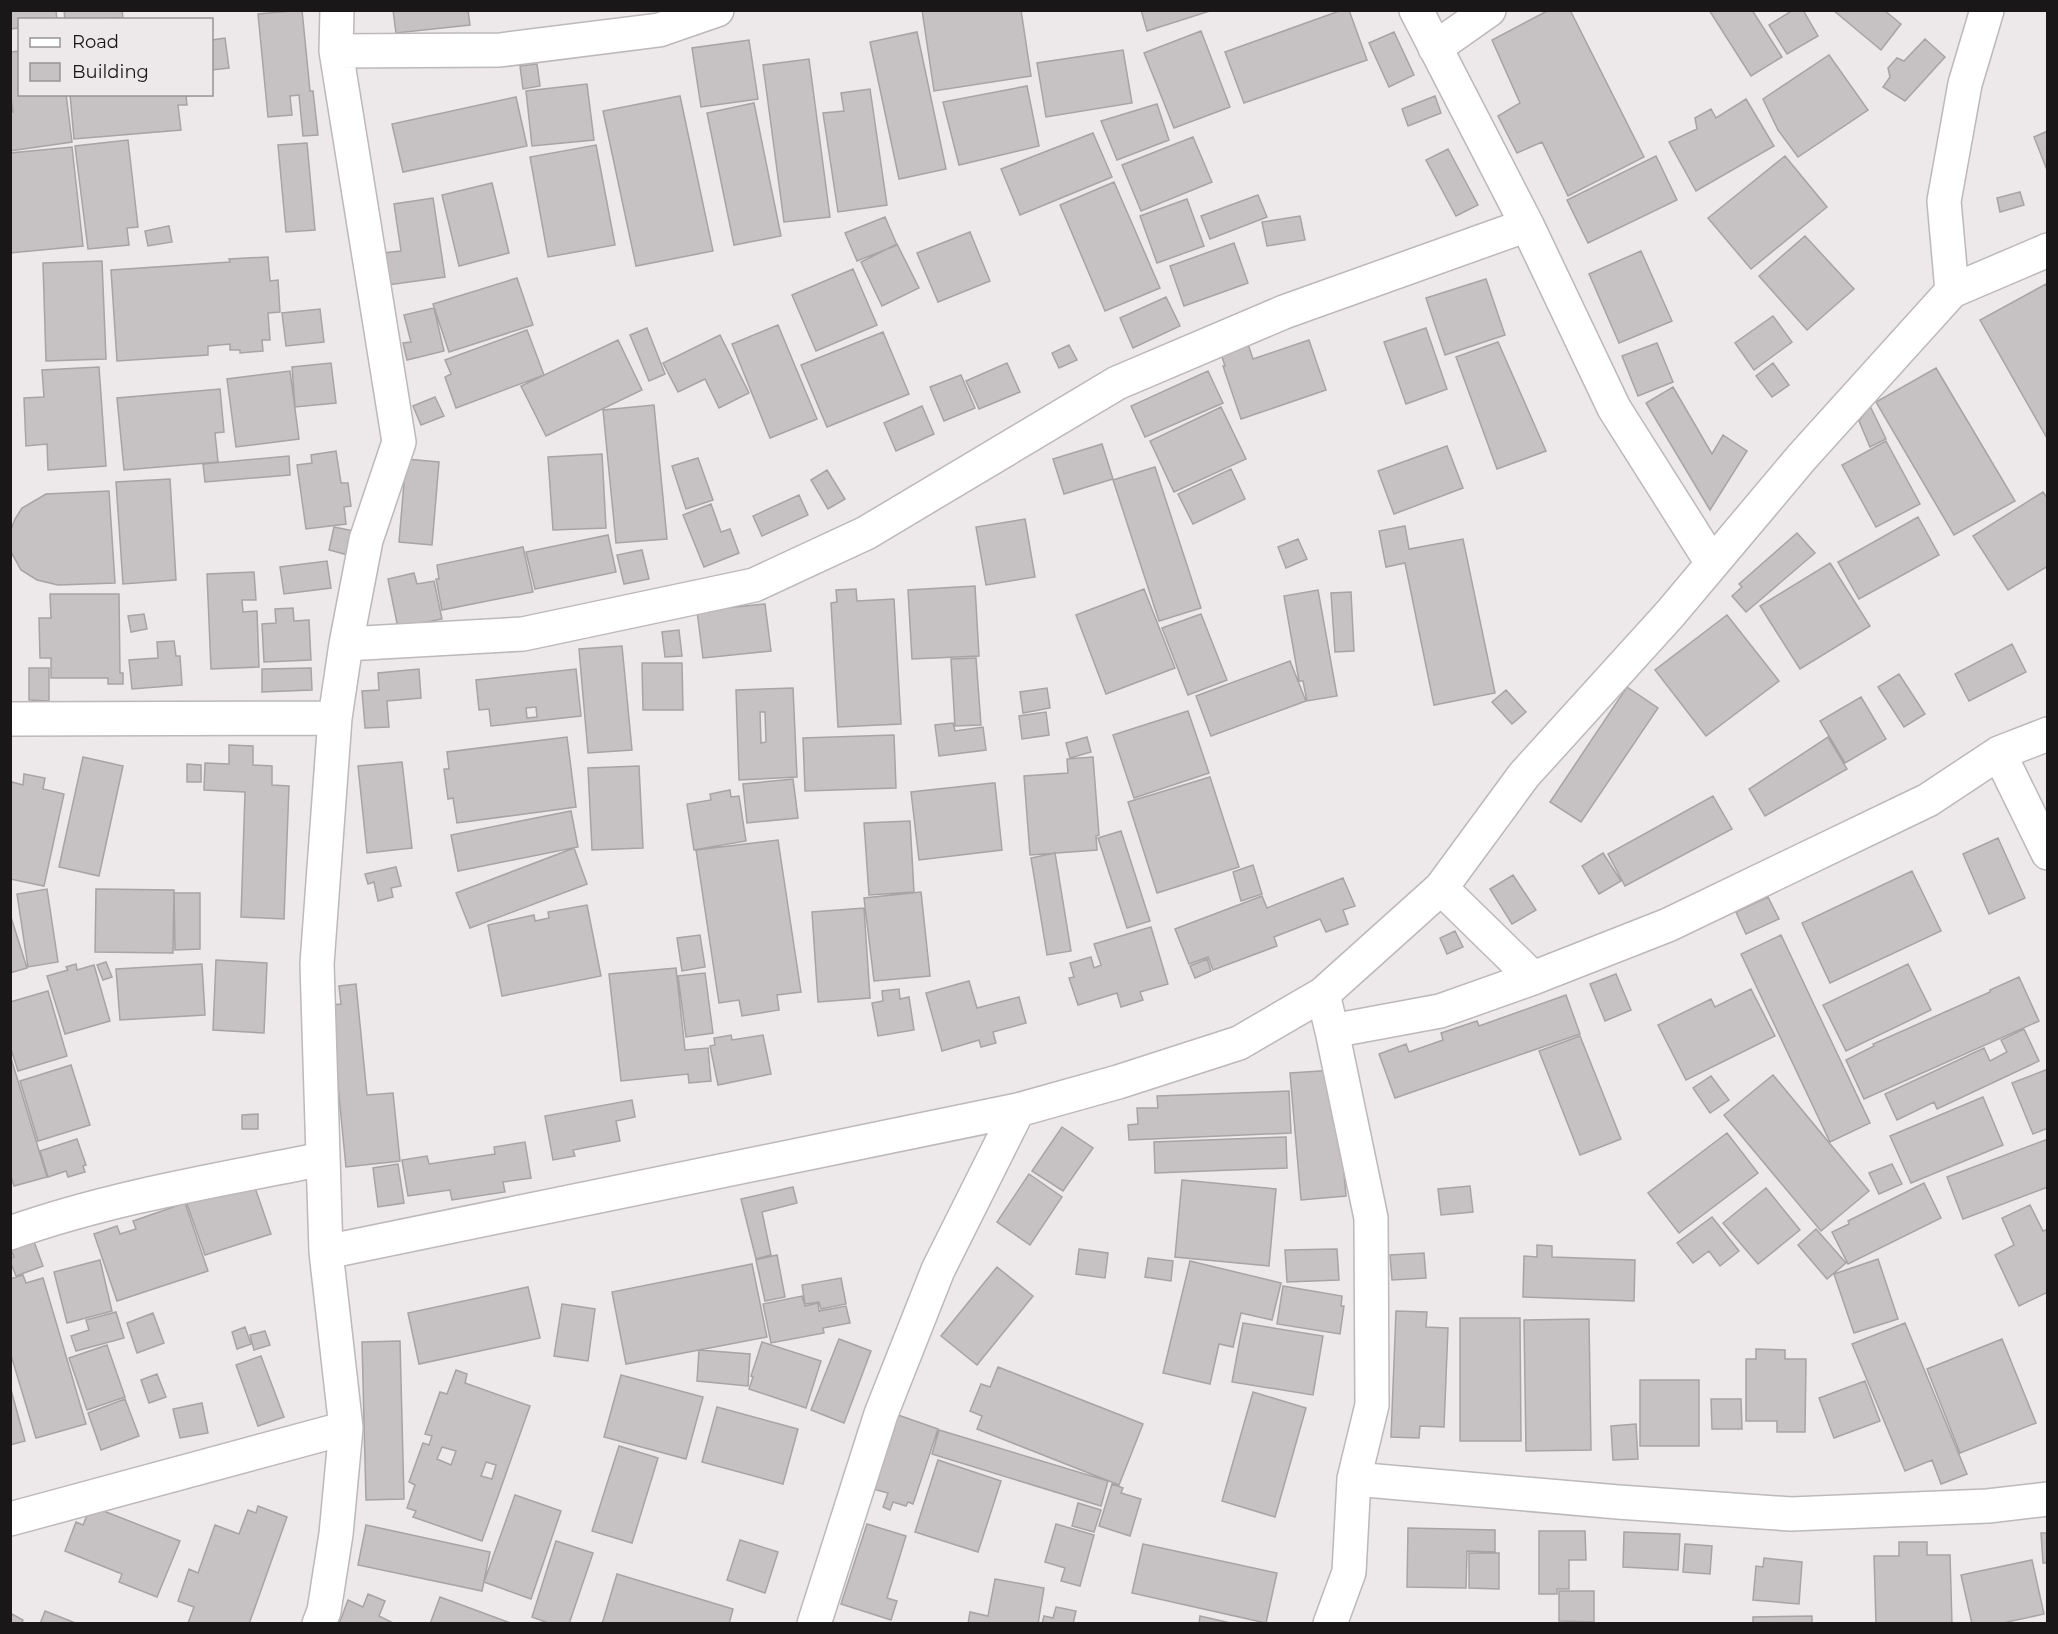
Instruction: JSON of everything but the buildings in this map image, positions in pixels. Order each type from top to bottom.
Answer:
[{"type":"street","points":[[319,1623],[324,1611],[336,1534],[346,1428],[326,1252],[317,964],[335,718],[346,644],[366,540],[399,442],[336,51],[337,10]]},
{"type":"street","points":[[336,51],[500,50],[659,30],[717,10]]},
{"type":"street","points":[[1416,10],[1527,225],[1614,408],[1712,563]]},
{"type":"street","points":[[1435,48],[1489,10]]},
{"type":"street","points":[[1952,291],[1944,201],[1965,84],[1988,10]]},
{"type":"street","points":[[346,644],[523,634],[754,585],[866,532],[1117,383],[1284,312],[1527,225]]},
{"type":"street","points":[[326,1252],[1018,1110],[1118,1082],[1239,1043],[1323,994],[1441,888],[1524,775],[1670,614],[1802,457],[1952,291],[2048,250]]},
{"type":"street","points":[[10,718],[335,718]]},
{"type":"street","points":[[1332,1031],[1440,1011],[1533,978],[1668,925],[1928,800],[1999,753],[2048,734]]},
{"type":"street","points":[[1999,753],[2048,853]]},
{"type":"street","points":[[1441,888],[1533,978]]},
{"type":"street","points":[[1323,994],[1371,1218],[1372,1405],[1354,1479],[1349,1572],[1330,1623]]},
{"type":"street","points":[[814,1623],[881,1414],[898,1370],[938,1270],[1018,1110]]},
{"type":"street","points":[[10,1233],[45,1221],[163,1191],[323,1159]]},
{"type":"street","points":[[10,1519],[346,1428]]},
{"type":"street","points":[[1354,1479],[1618,1502],[1791,1514],[1988,1506],[2048,1499]]}]
